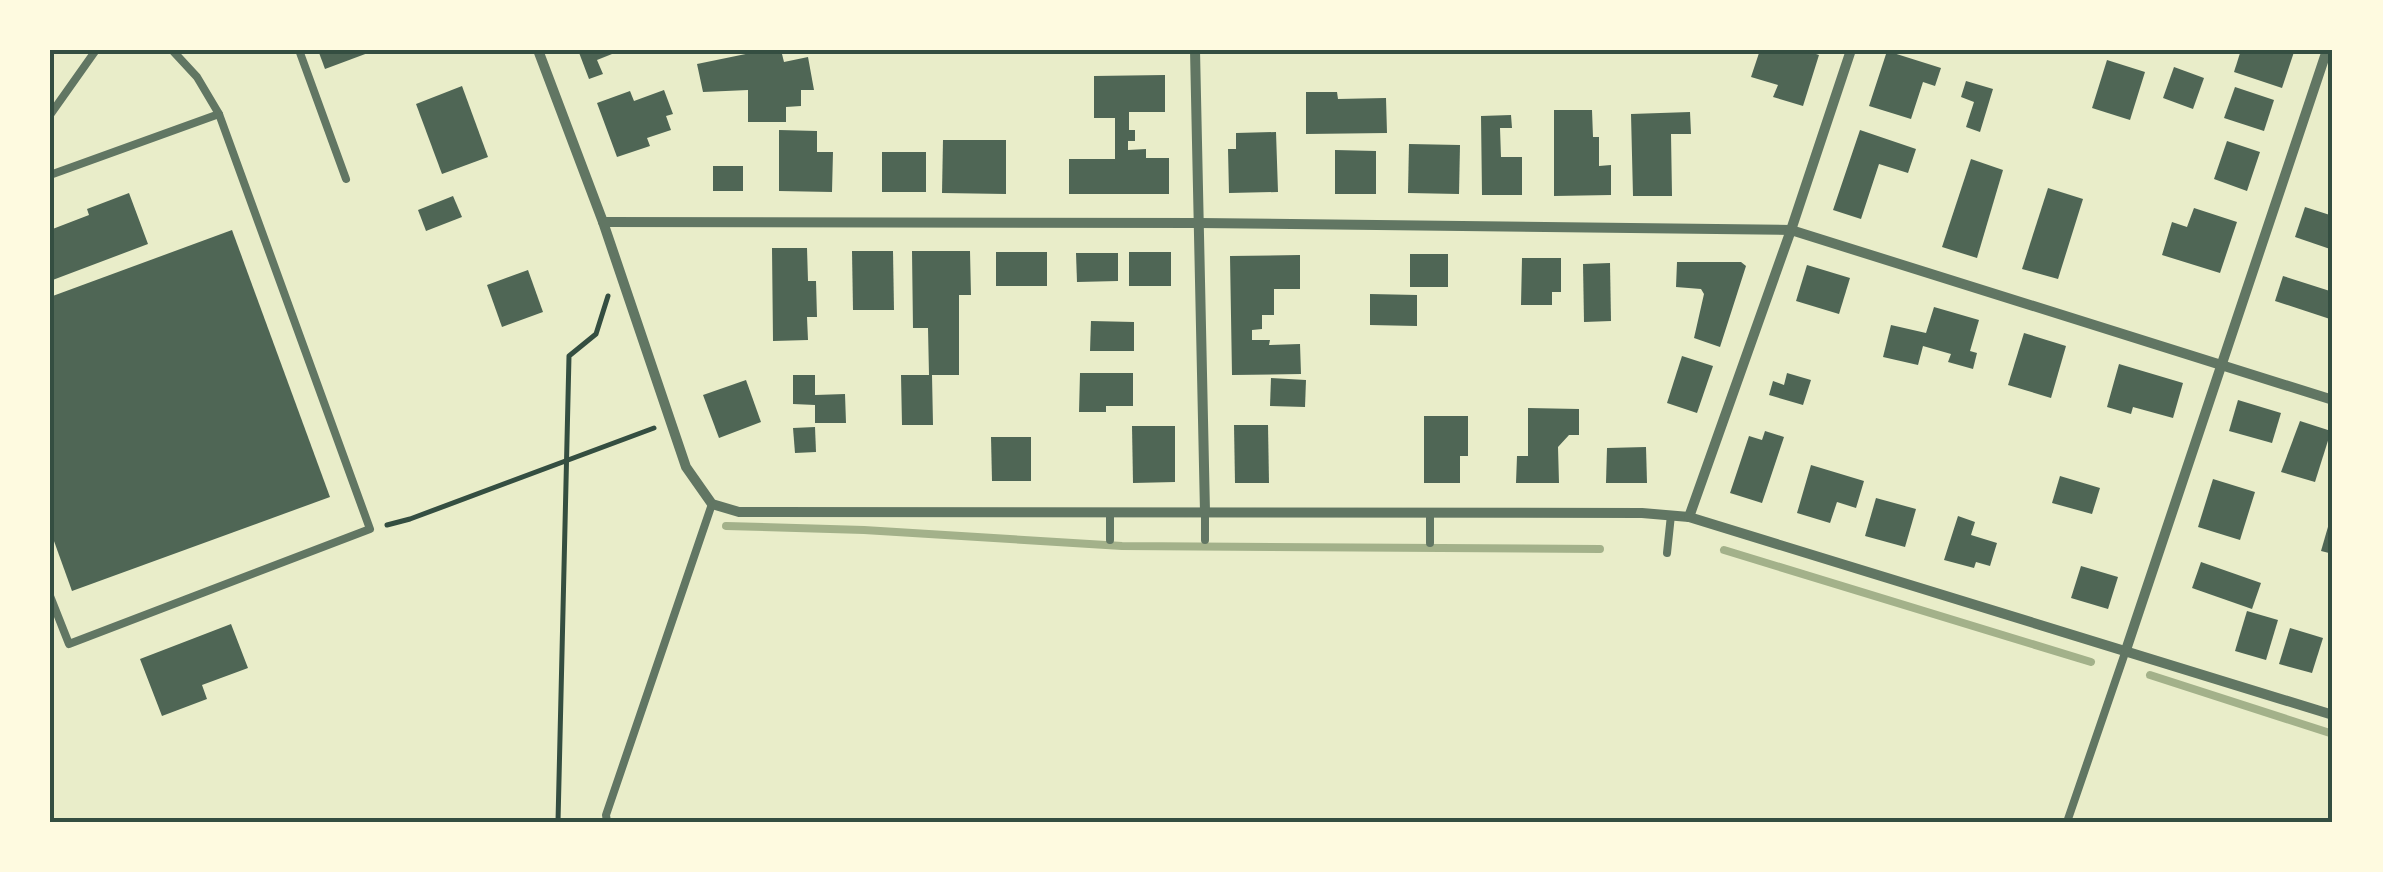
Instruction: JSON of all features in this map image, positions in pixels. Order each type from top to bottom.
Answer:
[{"type":"street","points":[[538,50],[603,222],[686,466],[712,504],[739,512],[1689,516],[2333,714]]},
{"type":"street","points":[[1194,50],[1205,512]]},
{"type":"street","points":[[1689,516],[1851,50]]},
{"type":"street","points":[[2126,650],[2327,50]]},
{"type":"street","points":[[603,222],[1199,223],[1791,230],[2333,400]]},
{"type":"street","points":[[862,512],[862,525]]},
{"type":"lane","points":[[50,115],[96,50]]},
{"type":"lane","points":[[50,596],[70,644],[370,529],[220,114],[197,77],[172,50]]},
{"type":"lane","points":[[299,50],[346,179]]},
{"type":"lane","points":[[50,175],[220,114]]},
{"type":"lane","points":[[607,822],[606,815],[712,504]]},
{"type":"lane","points":[[1110,512],[1110,540]]},
{"type":"lane","points":[[1205,512],[1205,540]]},
{"type":"lane","points":[[1430,514],[1430,542]]},
{"type":"lane","points":[[1667,553],[1671,516]]},
{"type":"lane","points":[[2067,822],[2126,650]]},
{"type":"path","points":[[558,822],[569,356],[596,334],[617,264]]},
{"type":"path","points":[[370,529],[410,519],[670,421]]},
{"type":"building","points":[[318,50],[376,50],[325,69]]},
{"type":"building","points":[[578,50],[622,50],[597,60],[603,74],[589,79]]},
{"type":"building","points":[[781,50],[784,62],[808,57],[814,90],[801,90],[801,106],[786,107],[786,122],[748,122],[748,90],[703,92],[697,64]]},
{"type":"building","points":[[1760,50],[1804,50],[1819,55],[1803,106],[1773,97],[1778,85],[1751,77]]},
{"type":"building","points":[[2241,50],[2294,52],[2282,88],[2234,72]]},
{"type":"building","points":[[1887,51],[1941,68],[1935,86],[1923,82],[1911,119],[1869,106]]},
{"type":"building","points":[[2107,60],[2145,72],[2130,120],[2092,108]]},
{"type":"building","points":[[2174,67],[2204,78],[2193,109],[2163,98]]},
{"type":"building","points":[[1165,75],[1165,112],[1129,112],[1129,130],[1135,130],[1135,141],[1128,141],[1128,150],[1146,149],[1146,158],[1169,158],[1169,194],[1069,194],[1069,159],[1115,159],[1115,118],[1094,118],[1094,76]]},
{"type":"building","points":[[1966,81],[1993,89],[1980,132],[1966,127],[1974,102],[1961,97]]},
{"type":"building","points":[[462,86],[488,157],[442,174],[416,104]]},
{"type":"building","points":[[2235,87],[2274,100],[2264,131],[2224,118]]},
{"type":"building","points":[[664,90],[673,114],[666,116],[671,130],[647,138],[650,146],[617,157],[597,103],[630,91],[634,101]]},
{"type":"building","points":[[1306,92],[1337,92],[1338,99],[1386,98],[1387,133],[1306,134]]},
{"type":"building","points":[[1554,110],[1592,110],[1593,137],[1599,137],[1599,166],[1611,165],[1611,195],[1554,196]]},
{"type":"building","points":[[1690,112],[1691,134],[1671,134],[1672,196],[1633,196],[1631,114]]},
{"type":"building","points":[[1511,115],[1512,128],[1500,128],[1501,157],[1522,157],[1522,195],[1482,195],[1481,116]]},
{"type":"building","points":[[779,130],[817,131],[817,152],[833,152],[832,192],[779,191]]},
{"type":"building","points":[[1860,130],[1916,149],[1908,173],[1879,164],[1861,219],[1833,210]]},
{"type":"building","points":[[1276,132],[1278,192],[1229,193],[1228,149],[1236,149],[1236,133]]},
{"type":"building","points":[[943,140],[1006,140],[1006,194],[942,193]]},
{"type":"building","points":[[2227,141],[2260,152],[2247,191],[2214,179]]},
{"type":"building","points":[[1409,144],[1460,145],[1459,194],[1408,193]]},
{"type":"building","points":[[1335,150],[1376,151],[1376,194],[1335,194]]},
{"type":"building","points":[[882,152],[926,152],[926,192],[882,192]]},
{"type":"building","points":[[1971,159],[2003,170],[1977,258],[1942,247]]},
{"type":"building","points":[[713,166],[743,166],[743,191],[713,191]]},
{"type":"building","points":[[2048,188],[2083,199],[2058,279],[2022,269]]},
{"type":"building","points":[[129,193],[148,244],[50,281],[50,230],[89,215],[87,209]]},
{"type":"building","points":[[453,196],[462,217],[426,231],[418,210]]},
{"type":"building","points":[[2305,207],[2333,216],[2333,250],[2295,237]]},
{"type":"building","points":[[2194,208],[2237,222],[2220,273],[2162,255],[2172,222],[2187,227]]},
{"type":"building","points":[[232,230],[330,497],[72,591],[50,530],[50,297]]},
{"type":"building","points":[[772,248],[807,248],[808,281],[816,281],[817,317],[807,317],[808,340],[773,341]]},
{"type":"building","points":[[852,251],[893,251],[894,310],[853,310]]},
{"type":"building","points":[[912,251],[970,251],[971,295],[959,295],[959,375],[932,375],[933,425],[902,425],[901,375],[929,375],[928,328],[913,328]]},
{"type":"building","points":[[996,252],[1047,252],[1047,286],[996,286]]},
{"type":"building","points":[[1129,252],[1171,252],[1171,286],[1129,286]]},
{"type":"building","points":[[1076,253],[1118,253],[1118,281],[1077,282]]},
{"type":"building","points":[[1410,254],[1448,254],[1448,287],[1410,287]]},
{"type":"building","points":[[1300,255],[1300,289],[1274,289],[1274,315],[1262,315],[1262,329],[1252,330],[1252,340],[1270,340],[1269,345],[1300,344],[1301,374],[1232,375],[1230,256]]},
{"type":"building","points":[[1522,258],[1561,258],[1561,292],[1552,292],[1552,305],[1521,305]]},
{"type":"building","points":[[1677,262],[1741,262],[1746,266],[1720,347],[1694,338],[1704,294],[1701,289],[1676,287]]},
{"type":"building","points":[[1610,263],[1611,321],[1584,322],[1583,264]]},
{"type":"building","points":[[1807,265],[1850,278],[1839,314],[1796,301]]},
{"type":"building","points":[[528,270],[543,312],[502,327],[487,285]]},
{"type":"building","points":[[2283,276],[2333,292],[2333,320],[2275,301]]},
{"type":"building","points":[[1370,294],[1417,295],[1417,326],[1370,325]]},
{"type":"building","points":[[1934,307],[1979,320],[1970,351],[1977,353],[1973,369],[1948,362],[1951,354],[1923,346],[1918,365],[1883,357],[1891,325],[1926,333]]},
{"type":"building","points":[[1091,321],[1134,322],[1134,351],[1090,351]]},
{"type":"building","points":[[2024,333],[2066,346],[2051,398],[2008,385]]},
{"type":"building","points":[[1682,356],[1713,366],[1697,413],[1667,403]]},
{"type":"building","points":[[2119,364],[2183,383],[2173,418],[2133,407],[2131,414],[2107,407]]},
{"type":"building","points":[[1080,373],[1133,373],[1133,406],[1079,412]]},
{"type":"building","points":[[1787,373],[1811,380],[1803,405],[1769,395],[1773,381],[1784,385]]},
{"type":"building","points":[[793,375],[815,375],[815,395],[845,394],[846,423],[815,423],[815,405],[793,404]]},
{"type":"building","points":[[1271,378],[1306,380],[1305,407],[1270,406]]},
{"type":"building","points":[[746,380],[761,422],[719,438],[703,395]]},
{"type":"building","points":[[2238,400],[2281,413],[2272,443],[2229,431]]},
{"type":"building","points":[[1528,408],[1579,409],[1579,435],[1569,435],[1558,447],[1559,483],[1516,483],[1517,456],[1528,456]]},
{"type":"building","points":[[1424,416],[1468,416],[1468,456],[1460,456],[1460,483],[1424,483]]},
{"type":"building","points":[[2300,421],[2331,431],[2315,482],[2281,472]]},
{"type":"building","points":[[1234,425],[1268,425],[1269,483],[1235,483]]},
{"type":"building","points":[[1132,426],[1175,426],[1175,482],[1133,483]]},
{"type":"building","points":[[815,427],[816,452],[795,453],[793,428]]},
{"type":"building","points":[[1765,431],[1784,437],[1762,503],[1730,493],[1749,436],[1762,440]]},
{"type":"building","points":[[991,437],[1031,437],[1031,481],[992,481]]},
{"type":"building","points":[[1646,447],[1647,483],[1606,483],[1607,448]]},
{"type":"building","points":[[1811,465],[1864,481],[1856,508],[1837,502],[1830,523],[1797,513]]},
{"type":"building","points":[[2060,476],[2100,488],[2092,514],[2052,503]]},
{"type":"building","points":[[2213,479],[2255,492],[2240,540],[2198,527]]},
{"type":"building","points":[[1876,498],[1916,509],[1905,547],[1865,536]]},
{"type":"building","points":[[2333,513],[2333,554],[2321,551]]},
{"type":"building","points":[[1958,516],[1975,522],[1971,535],[1997,543],[1990,566],[1976,562],[1974,568],[1944,560]]},
{"type":"building","points":[[2201,562],[2261,583],[2252,609],[2192,588]]},
{"type":"building","points":[[2081,566],[2118,577],[2108,609],[2071,598]]},
{"type":"building","points":[[2247,611],[2278,620],[2266,660],[2235,651]]},
{"type":"building","points":[[231,624],[248,668],[202,685],[207,699],[162,716],[140,659]]},
{"type":"building","points":[[2290,628],[2323,638],[2312,673],[2279,664]]},
{"type":"waterway","points":[[726,526],[1122,546],[1600,549]]},
{"type":"waterway","points":[[1724,550],[2091,662]]},
{"type":"waterway","points":[[2150,675],[2333,734]]}]
